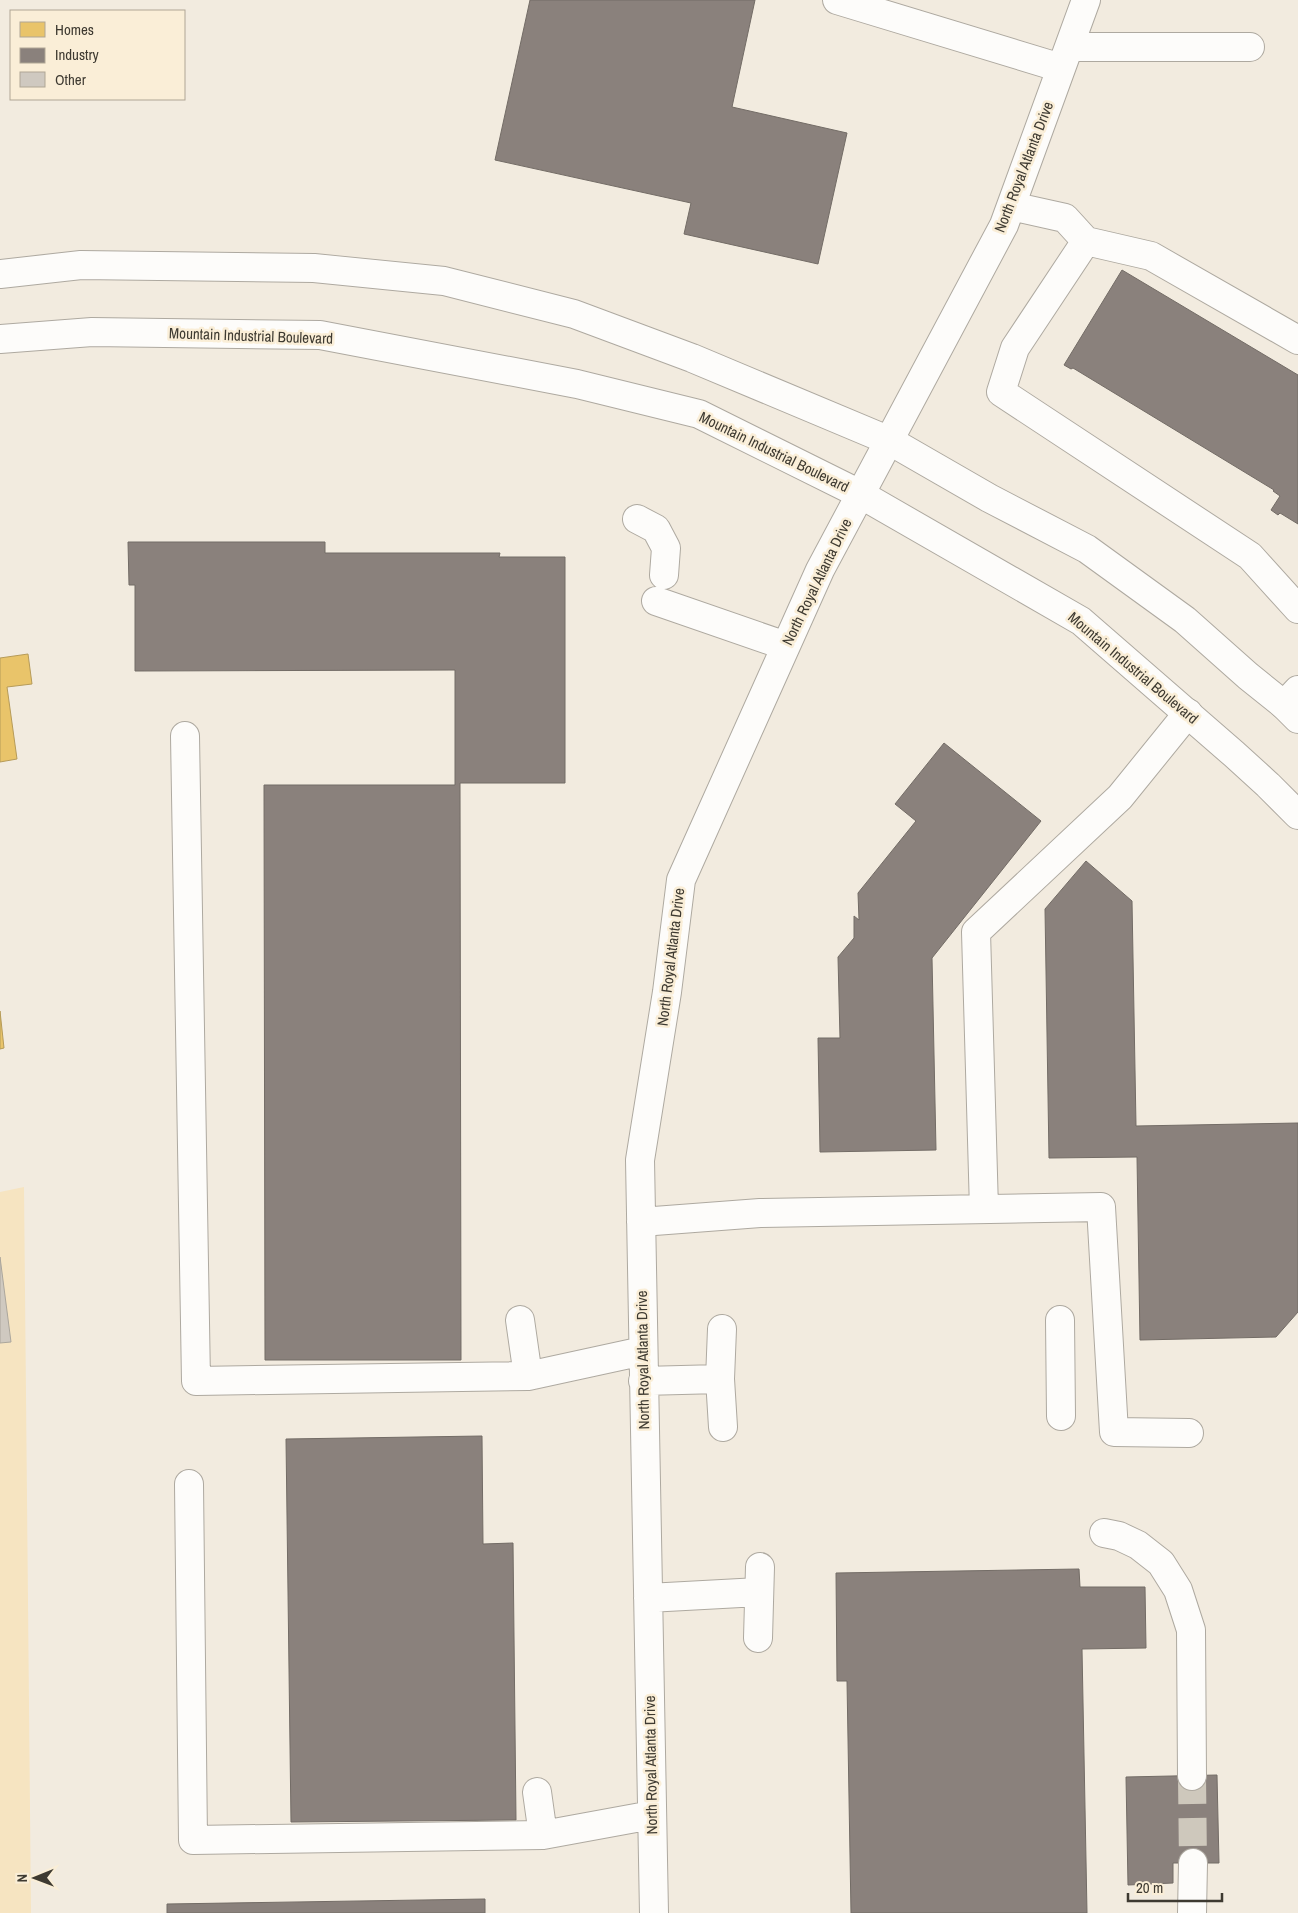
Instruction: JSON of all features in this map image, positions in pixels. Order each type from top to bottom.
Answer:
[{"type":"main road","points":[[838,0],[1065,58],[1250,47]]},
{"type":"main road","name":"North Royal Atlanta Drive","points":[[654,1913],[640,1160],[667,992],[681,880],[820,570],[1004,225],[1086,0]]},
{"type":"main road","points":[[1011,206],[1065,218],[1086,241],[1151,256],[1298,340]]},
{"type":"main road","points":[[1086,241],[1015,348],[1001,392],[1250,556],[1298,609]]},
{"type":"main road","points":[[0,274],[80,265],[314,268],[444,282],[574,314],[692,358],[890,441],[989,498],[1087,549],[1185,620],[1248,676],[1293,705]]},
{"type":"main road","name":"Mountain Industrial Boulevard","points":[[0,339],[92,332],[320,335],[577,384],[699,414],[860,494],[1081,620],[1188,712],[1268,784],[1298,815]]},
{"type":"main road","points":[[637,519],[656,529],[666,548],[664,574]]},
{"type":"main road","points":[[656,601],[786,646]]},
{"type":"main road","points":[[984,1209],[976,932],[1120,797],[1188,712]]},
{"type":"main road","points":[[184,736],[196,1381],[528,1376],[643,1351]]},
{"type":"main road","points":[[641,1222],[760,1213],[1101,1207],[1114,1432],[1189,1433]]},
{"type":"main road","points":[[520,1320],[528,1376]]},
{"type":"main road","points":[[1060,1320],[1060,1416]]},
{"type":"main road","points":[[722,1328],[720,1379],[723,1427]]},
{"type":"main road","points":[[643,1381],[720,1379]]},
{"type":"main road","points":[[189,1484],[193,1840],[543,1835],[652,1815]]},
{"type":"main road","points":[[1104,1533],[1119,1536],[1138,1545],[1162,1563],[1178,1590],[1191,1630],[1192,1776]]},
{"type":"main road","points":[[648,1598],[759,1579],[758,1638]]},
{"type":"main road","points":[[537,1792],[543,1835]]},
{"type":"main road","points":[[1192,1913],[1193,1863]]},
{"type":"shaded area","points":[[24,1187],[31,1913],[0,1913],[0,1192]]},
{"type":"building: Homes","points":[[28,654],[32,684],[7,687],[17,759],[0,762],[0,658]]},
{"type":"building: Homes","points":[[0,1011],[4,1048],[0,1049]]},
{"type":"building: Industry","points":[[530,0],[755,0],[732,107],[847,133],[818,264],[684,234],[691,203],[495,160]]},
{"type":"building: Industry","points":[[1122,270],[1298,375],[1298,524],[1271,510],[1280,496],[1274,490],[1073,368],[1071,369],[1064,365]]},
{"type":"building: Industry","points":[[128,542],[325,542],[325,553],[500,553],[499,557],[565,557],[565,783],[460,783],[461,1360],[265,1360],[264,785],[455,785],[455,670],[135,671],[135,585],[129,585]]},
{"type":"building: Industry","points":[[944,743],[1041,821],[932,958],[936,1150],[820,1152],[818,1038],[840,1038],[838,957],[854,938],[854,916],[859,920],[858,893],[916,821],[895,804]]},
{"type":"building: Industry","points":[[1086,861],[1132,901],[1136,1126],[1298,1123],[1298,1312],[1276,1337],[1140,1340],[1137,1157],[1049,1158],[1045,909]]},
{"type":"building: Industry","points":[[482,1436],[483,1544],[513,1543],[516,1820],[291,1822],[286,1439]]},
{"type":"building: Industry","points":[[1079,1569],[1080,1587],[1145,1587],[1146,1648],[1082,1649],[1087,1913],[851,1913],[847,1681],[837,1681],[836,1573]]},
{"type":"building: Industry","points":[[1217,1775],[1219,1863],[1173,1863],[1173,1883],[1128,1885],[1126,1777]]},
{"type":"building: Industry","points":[[485,1899],[485,1913],[167,1913],[167,1904]]},
{"type":"building: Other","points":[[0,1257],[11,1342],[0,1343]]},
{"type":"tunnel","points":[[1192,1776],[1193,1863]]}]
